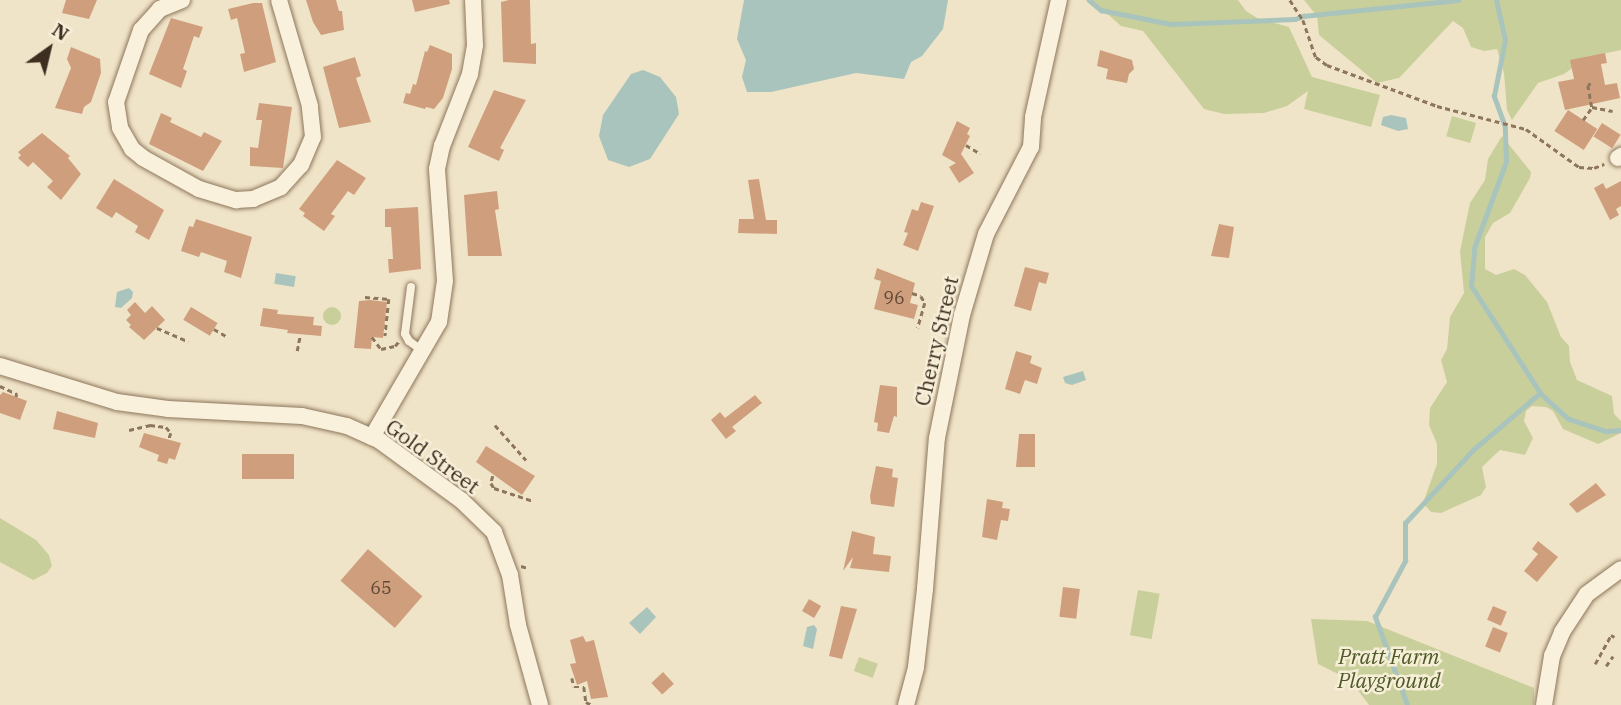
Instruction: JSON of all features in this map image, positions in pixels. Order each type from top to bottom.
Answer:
[{"type":"street","points":[[181,0],[160,9],[141,30],[116,102],[120,128],[132,149],[143,158],[199,189],[236,200],[253,199],[281,187],[301,165],[313,137],[310,106],[279,0]]},
{"type":"street","points":[[372,437],[439,322],[445,295],[437,169],[442,146],[470,74],[475,45],[473,0]]},
{"type":"street","name":"Cherry Street","points":[[906,705],[916,667],[937,438],[962,315],[986,234],[1031,147],[1035,111],[1059,0]]},
{"type":"street","name":"Gold Street","points":[[0,366],[117,402],[169,409],[302,416],[331,422],[372,437],[461,500],[494,532],[510,575],[518,625],[540,705]]},
{"type":"street","points":[[1544,705],[1552,656],[1562,632],[1587,594],[1621,569]]},
{"type":"lane","points":[[411,287],[405,334],[409,341],[423,351]]},
{"type":"path","points":[[1290,0],[1303,20],[1316,57],[1327,65],[1437,106],[1527,129],[1579,167],[1594,168],[1620,157]]},
{"type":"path","points":[[1583,120],[1592,107],[1588,85],[1591,84]]},
{"type":"path","points":[[1592,107],[1613,110]]},
{"type":"path","points":[[966,145],[981,154]]},
{"type":"path","points":[[912,293],[921,296],[925,303],[918,328]]},
{"type":"path","points":[[365,297],[389,299],[390,317],[385,337]]},
{"type":"path","points":[[157,328],[188,341]]},
{"type":"path","points":[[215,329],[226,336]]},
{"type":"path","points":[[372,337],[381,349],[395,346],[405,334]]},
{"type":"path","points":[[297,351],[300,335]]},
{"type":"path","points":[[0,386],[18,394],[16,397]]},
{"type":"path","points":[[129,430],[150,425],[166,427],[171,433],[169,439]]},
{"type":"path","points":[[495,425],[526,460]]},
{"type":"path","points":[[494,476],[491,483],[494,488],[517,498],[533,501]]},
{"type":"path","points":[[501,489],[504,485]]},
{"type":"path","points":[[1595,664],[1611,635],[1615,638]]},
{"type":"path","points":[[1606,666],[1613,656]]},
{"type":"path","points":[[572,678],[574,687],[584,687],[586,702],[592,705]]},
{"type":"green space","points":[[1092,0],[1238,0],[1246,11],[1257,18],[1289,27],[1312,77],[1380,95],[1371,127],[1304,109],[1308,91],[1287,106],[1264,113],[1224,114],[1204,109],[1143,31],[1121,26]]},
{"type":"green space","points":[[1304,0],[1621,0],[1621,50],[1588,57],[1564,74],[1538,83],[1512,120],[1507,110],[1504,73],[1497,49],[1484,51],[1471,47],[1463,28],[1453,21],[1399,78],[1377,83],[1319,35],[1317,16]]},
{"type":"green space","points":[[1452,116],[1476,123],[1470,143],[1446,136]]},
{"type":"green space","points":[[1502,136],[1531,172],[1510,213],[1493,223],[1485,237],[1485,269],[1496,275],[1514,269],[1525,275],[1547,302],[1561,337],[1569,346],[1570,362],[1577,380],[1612,396],[1614,414],[1621,421],[1621,433],[1598,444],[1563,429],[1553,411],[1546,407],[1532,406],[1526,411],[1524,421],[1533,438],[1525,455],[1500,450],[1482,467],[1486,487],[1481,495],[1441,513],[1431,512],[1423,503],[1437,464],[1437,444],[1429,425],[1430,408],[1447,382],[1441,360],[1447,349],[1450,317],[1464,293],[1460,251],[1470,203],[1485,180],[1488,159]]},
{"type":"green space","points":[[328,307],[336,307],[341,316],[339,323],[328,325],[323,320],[323,312]]},
{"type":"green space","points":[[0,518],[36,540],[49,555],[52,566],[47,573],[33,580],[0,562]]},
{"type":"green space","points":[[1138,590],[1160,594],[1152,639],[1130,635]]},
{"type":"green space","name":"Pratt Farm Playground","points":[[1311,619],[1367,621],[1534,688],[1534,705],[1369,705],[1350,680],[1318,664]]},
{"type":"green space","points":[[859,657],[878,664],[873,678],[854,671]]},
{"type":"water","points":[[744,0],[948,0],[943,29],[922,56],[911,62],[904,79],[856,73],[771,92],[747,92],[742,77],[746,60],[737,39]]},
{"type":"water","points":[[643,70],[660,77],[676,97],[679,114],[650,159],[629,167],[608,160],[599,136],[603,115],[631,74]]},
{"type":"water","points":[[1391,115],[1406,118],[1408,129],[1398,131],[1381,125],[1383,117]]},
{"type":"water","points":[[276,273],[296,276],[294,287],[274,284]]},
{"type":"water","points":[[129,288],[133,292],[132,298],[121,308],[115,307],[117,292]]},
{"type":"water","points":[[1083,371],[1086,380],[1072,385],[1065,383],[1063,377]]},
{"type":"water","points":[[647,607],[656,617],[640,634],[629,623]]},
{"type":"water","points":[[814,625],[817,629],[813,649],[803,646],[807,627]]},
{"type":"building","points":[[66,0],[97,0],[89,19],[62,13]]},
{"type":"building","points":[[306,0],[336,0],[339,11],[342,11],[344,30],[321,35],[313,22]]},
{"type":"building","points":[[412,0],[449,0],[450,4],[415,12]]},
{"type":"building","points":[[530,0],[531,44],[536,43],[536,64],[503,62],[501,2]]},
{"type":"building","points":[[262,3],[276,62],[244,72],[240,54],[245,53],[237,18],[231,20],[228,9]]},
{"type":"building","points":[[171,18],[203,27],[199,38],[194,36],[183,69],[187,71],[181,88],[149,74]]},
{"type":"building","points":[[430,45],[452,54],[452,69],[443,98],[434,109],[425,109],[403,103],[406,93],[410,94],[413,84],[416,85],[425,51],[427,52]]},
{"type":"building","points":[[71,47],[100,59],[101,73],[91,102],[84,107],[82,114],[55,108],[71,68],[67,59]]},
{"type":"building","points":[[1100,50],[1132,60],[1134,69],[1129,74],[1127,83],[1106,79],[1108,69],[1097,66]]},
{"type":"building","points":[[1605,53],[1607,63],[1601,64],[1605,85],[1617,83],[1620,98],[1565,110],[1558,82],[1574,79],[1570,60]]},
{"type":"building","points":[[355,57],[361,76],[356,78],[371,122],[339,128],[323,67]]},
{"type":"building","points":[[494,90],[526,100],[500,148],[504,150],[499,161],[468,147]]},
{"type":"building","points":[[259,103],[292,107],[283,168],[250,166],[250,147],[258,148],[262,120],[256,120]]},
{"type":"building","points":[[1568,110],[1597,129],[1584,150],[1554,131]]},
{"type":"building","points":[[161,113],[172,118],[170,122],[201,137],[204,132],[222,141],[203,171],[149,144]]},
{"type":"building","points":[[957,121],[970,128],[967,134],[970,136],[961,154],[974,173],[959,183],[949,167],[956,163],[942,155]]},
{"type":"building","points":[[1602,123],[1621,135],[1612,148],[1594,137]]},
{"type":"building","points":[[42,133],[70,156],[68,158],[81,174],[61,200],[47,187],[53,181],[33,162],[28,167],[18,158],[21,155],[18,152]]},
{"type":"building","points":[[337,160],[366,178],[354,195],[348,191],[331,214],[335,216],[324,231],[303,216],[305,213],[299,209]]},
{"type":"building","points":[[114,179],[164,210],[149,240],[135,232],[138,226],[116,212],[112,218],[96,208]]},
{"type":"building","points":[[759,179],[766,220],[777,220],[777,234],[738,233],[739,219],[754,219],[748,180]]},
{"type":"building","points":[[1621,181],[1621,206],[1616,209],[1619,215],[1610,220],[1594,188],[1603,183],[1606,189]]},
{"type":"building","points":[[497,191],[499,209],[495,210],[502,256],[468,256],[464,195]]},
{"type":"building","points":[[921,202],[934,206],[918,251],[903,245],[908,233],[904,232],[912,209],[918,211]]},
{"type":"building","points":[[418,207],[421,269],[389,273],[388,259],[393,259],[391,227],[385,227],[385,209]]},
{"type":"building","points":[[196,219],[252,237],[241,278],[224,272],[227,261],[201,252],[199,257],[181,251],[189,226],[193,227]]},
{"type":"building","points":[[1219,224],[1234,227],[1229,258],[1211,256]]},
{"type":"building","points":[[1025,267],[1049,273],[1046,284],[1039,282],[1031,311],[1014,306]]},
{"type":"building","points":[[877,268],[915,283],[910,303],[918,305],[914,319],[874,309],[881,281],[874,279]]},
{"type":"building","points":[[359,301],[387,302],[383,338],[372,337],[371,349],[354,348]]},
{"type":"building","points":[[135,302],[145,313],[152,306],[165,320],[144,340],[129,327],[131,325],[126,320],[131,315],[127,310]]},
{"type":"building","points":[[191,307],[218,323],[210,336],[183,320]]},
{"type":"building","points":[[263,308],[278,310],[277,314],[314,317],[313,325],[322,326],[321,336],[287,333],[288,330],[260,326]]},
{"type":"building","points":[[1016,351],[1032,356],[1030,363],[1042,368],[1037,384],[1025,380],[1020,394],[1005,389]]},
{"type":"building","points":[[880,385],[897,387],[897,417],[894,416],[889,433],[877,431],[878,423],[874,422]]},
{"type":"building","points":[[3,392],[27,401],[20,420],[0,413],[0,395]]},
{"type":"building","points":[[755,395],[762,403],[732,427],[736,431],[726,439],[711,420],[720,412],[725,418]]},
{"type":"building","points":[[57,411],[98,423],[95,438],[53,429]]},
{"type":"building","points":[[144,433],[181,443],[175,460],[169,458],[167,464],[157,461],[159,455],[139,447]]},
{"type":"building","points":[[1019,434],[1035,434],[1035,467],[1016,467]]},
{"type":"building","points":[[486,446],[535,476],[522,495],[476,462]]},
{"type":"building","points":[[242,454],[294,454],[294,479],[242,479]]},
{"type":"building","points":[[876,466],[893,469],[892,477],[898,478],[894,507],[871,504]]},
{"type":"building","points":[[1596,483],[1606,495],[1577,513],[1569,504]]},
{"type":"building","points":[[987,499],[1003,502],[1002,508],[1010,509],[1008,521],[1001,520],[997,540],[982,537]]},
{"type":"building","points":[[852,531],[875,537],[873,554],[891,556],[889,572],[850,568],[853,557],[843,571]]},
{"type":"building","points":[[1538,541],[1558,557],[1537,582],[1524,571],[1538,554],[1532,549]]},
{"type":"building","points":[[368,549],[422,596],[395,628],[340,581]]},
{"type":"building","points":[[1063,587],[1080,589],[1076,619],[1059,617]]},
{"type":"building","points":[[809,599],[821,606],[814,618],[802,611]]},
{"type":"building","points":[[841,606],[857,609],[842,659],[829,656]]},
{"type":"building","points":[[1493,606],[1507,612],[1501,626],[1487,620]]},
{"type":"building","points":[[1493,627],[1508,633],[1500,652],[1485,646]]},
{"type":"building","points":[[583,636],[586,642],[594,640],[608,697],[591,699],[587,681],[577,685],[570,664],[576,663],[570,640]]},
{"type":"building","points":[[663,672],[674,684],[662,695],[651,683]]},
{"type":"waterway","points":[[1089,0],[1101,10],[1171,24],[1295,19],[1458,0]]},
{"type":"waterway","points":[[1407,705],[1375,617],[1405,561],[1405,523],[1473,450],[1540,393],[1471,286],[1474,248],[1506,162],[1505,127],[1494,96],[1505,40],[1496,0]]},
{"type":"waterway","points":[[1540,393],[1569,419],[1607,431],[1621,430]]}]
